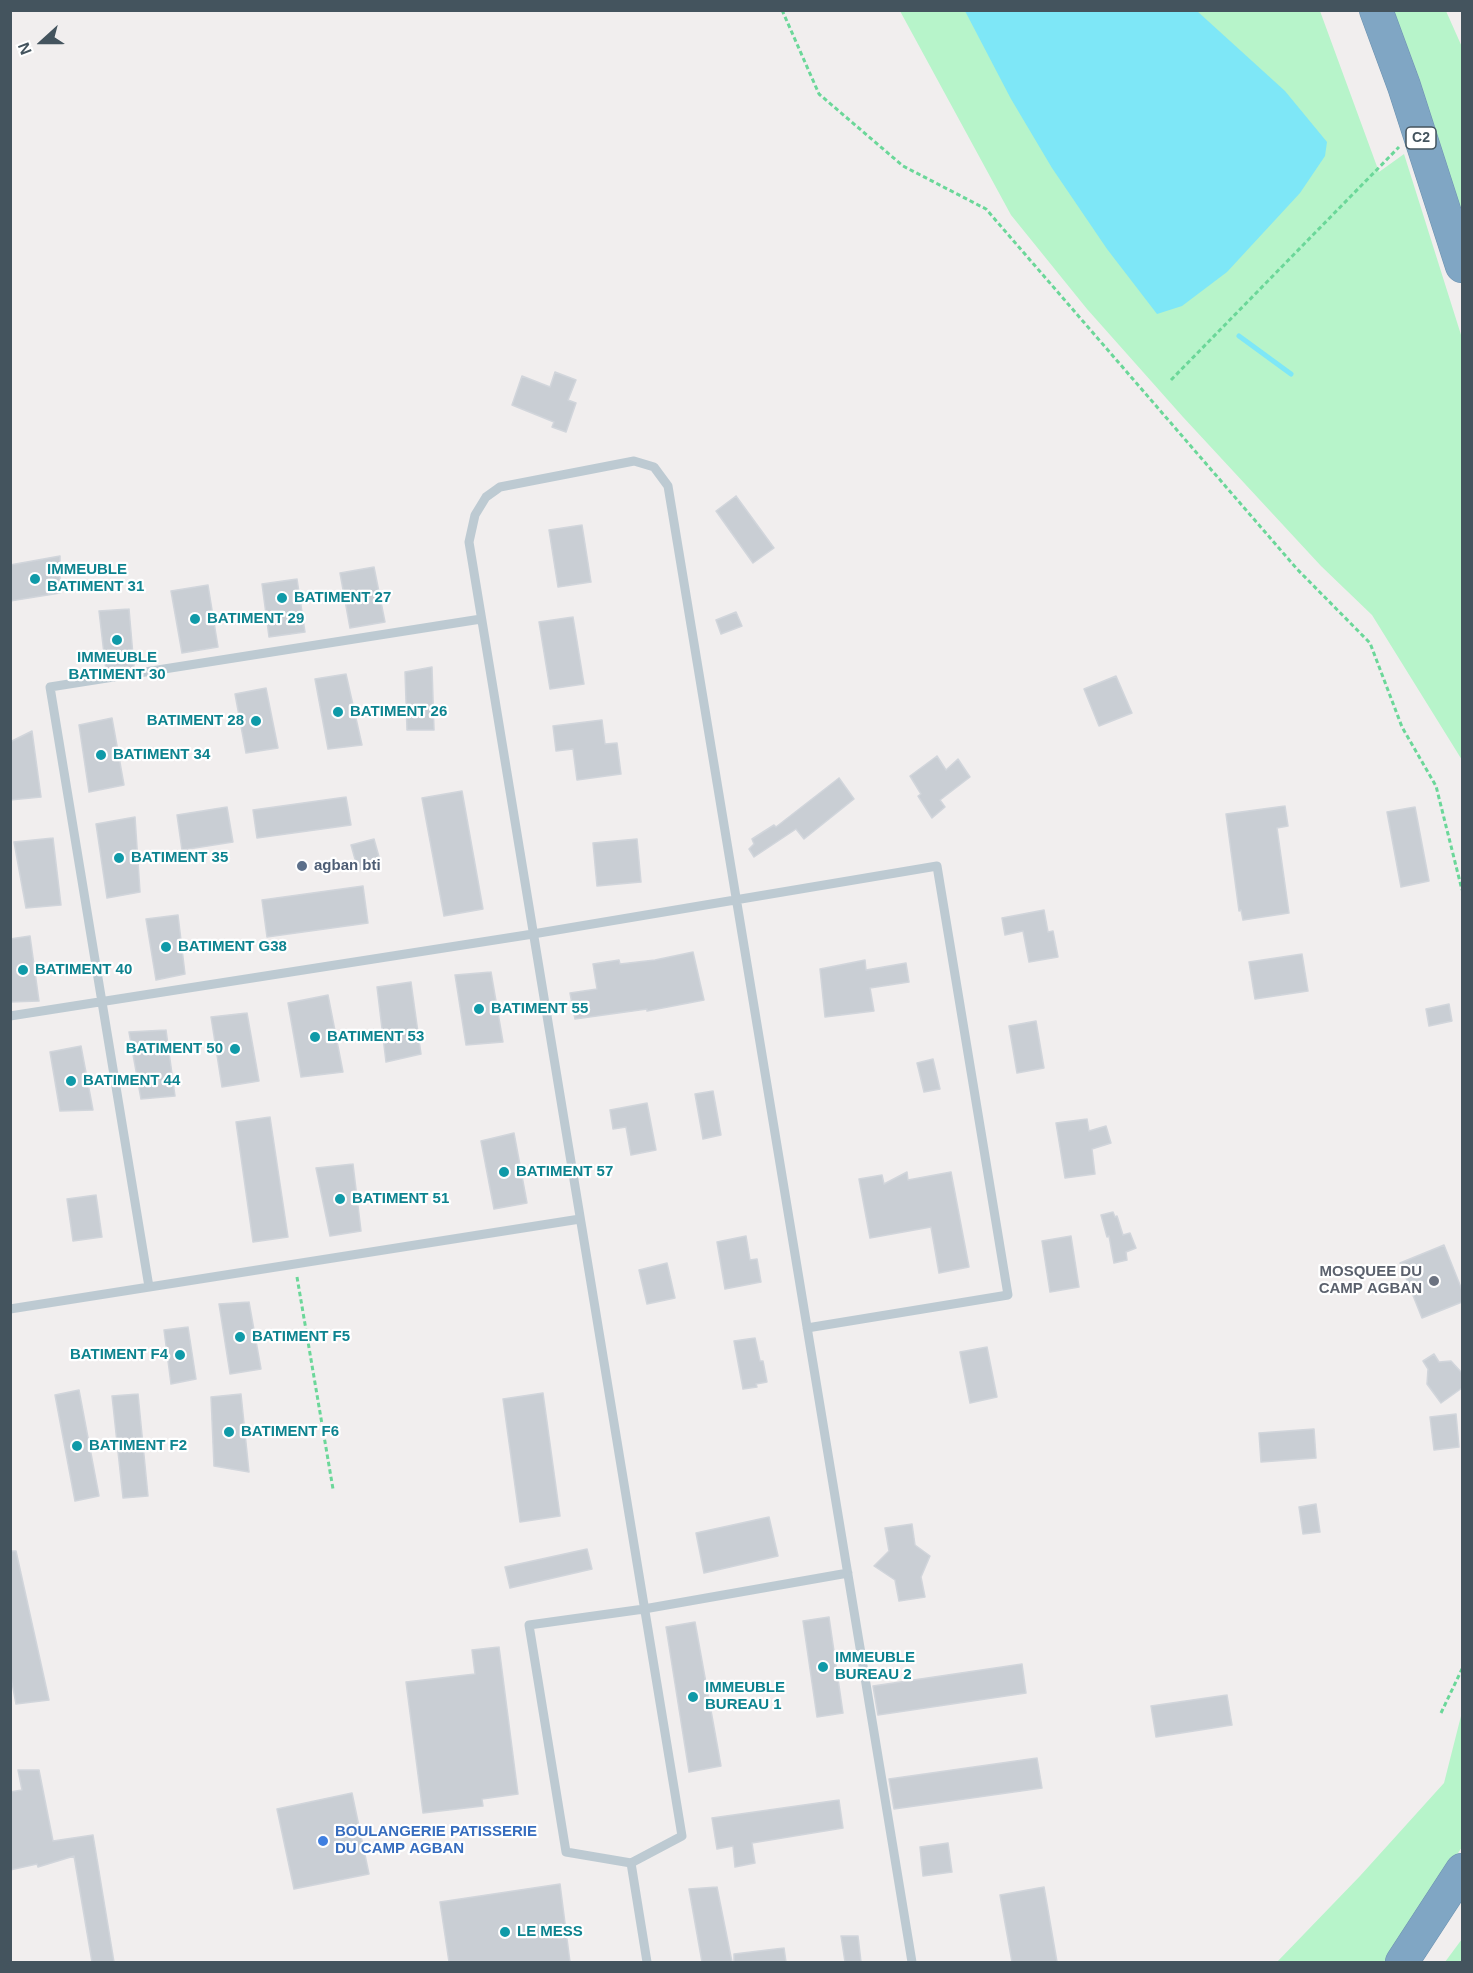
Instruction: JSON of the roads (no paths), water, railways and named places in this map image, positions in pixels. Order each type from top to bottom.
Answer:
[{"type":"highway","name":"C2","points":[[1376,10],[1418,128],[1462,266]]},
{"type":"highway","points":[[1402,1962],[1462,1870]]},
{"type":"highway","points":[[1423,1962],[1462,1910]]},
{"type":"lane","points":[[848,1573],[644,1609],[529,1625],[567,1852],[631,1863],[682,1836],[644,1609],[481,619],[469,542],[475,515],[486,497],[500,487],[634,461],[654,467],[668,486],[737,898],[912,1962]]},
{"type":"lane","points":[[149,1287],[50,687],[481,619]]},
{"type":"lane","points":[[10,1016],[533,934],[937,866],[1008,1295],[807,1328]]},
{"type":"lane","points":[[10,1309],[580,1219]]},
{"type":"lane","points":[[631,1863],[647,1962]]},
{"type":"water","points":[[965,11],[1197,11],[1285,91],[1327,142],[1325,156],[1300,193],[1227,272],[1182,306],[1157,314],[1107,249],[1052,168],[1011,99]]},
{"type":"waterway","points":[[1239,336],[1291,374]]},
{"type":"place","name":"IMMEUBLE BATIMENT 31","points":[[35,579]]},
{"type":"place","name":"BATIMENT 27","points":[[282,598]]},
{"type":"place","name":"BATIMENT 29","points":[[195,619]]},
{"type":"place","name":"IMMEUBLE BATIMENT 30","points":[[117,640]]},
{"type":"place","name":"BATIMENT 26","points":[[338,712]]},
{"type":"place","name":"BATIMENT 28","points":[[256,721]]},
{"type":"place","name":"BATIMENT 34","points":[[101,755]]},
{"type":"place","name":"BATIMENT 35","points":[[119,858]]},
{"type":"place","name":"agban bti","points":[[302,866]]},
{"type":"place","name":"BATIMENT G38","points":[[166,947]]},
{"type":"place","name":"BATIMENT 40","points":[[23,970]]},
{"type":"place","name":"BATIMENT 55","points":[[479,1009]]},
{"type":"place","name":"BATIMENT 53","points":[[315,1037]]},
{"type":"place","name":"BATIMENT 50","points":[[235,1049]]},
{"type":"place","name":"BATIMENT 44","points":[[71,1081]]},
{"type":"place","name":"BATIMENT 57","points":[[504,1172]]},
{"type":"place","name":"BATIMENT 51","points":[[340,1199]]},
{"type":"place","name":"MOSQUEE DU CAMP AGBAN","points":[[1434,1281]]},
{"type":"place","name":"BATIMENT F5","points":[[240,1337]]},
{"type":"place","name":"BATIMENT F4","points":[[180,1355]]},
{"type":"place","name":"BATIMENT F6","points":[[229,1432]]},
{"type":"place","name":"BATIMENT F2","points":[[77,1446]]},
{"type":"place","name":"IMMEUBLE BUREAU 2","points":[[823,1667]]},
{"type":"place","name":"IMMEUBLE BUREAU 1","points":[[693,1697]]},
{"type":"place","name":"BOULANGERIE PATISSERIE DU CAMP AGBAN","points":[[323,1841]]},
{"type":"place","name":"LE MESS","points":[[505,1932]]}]
